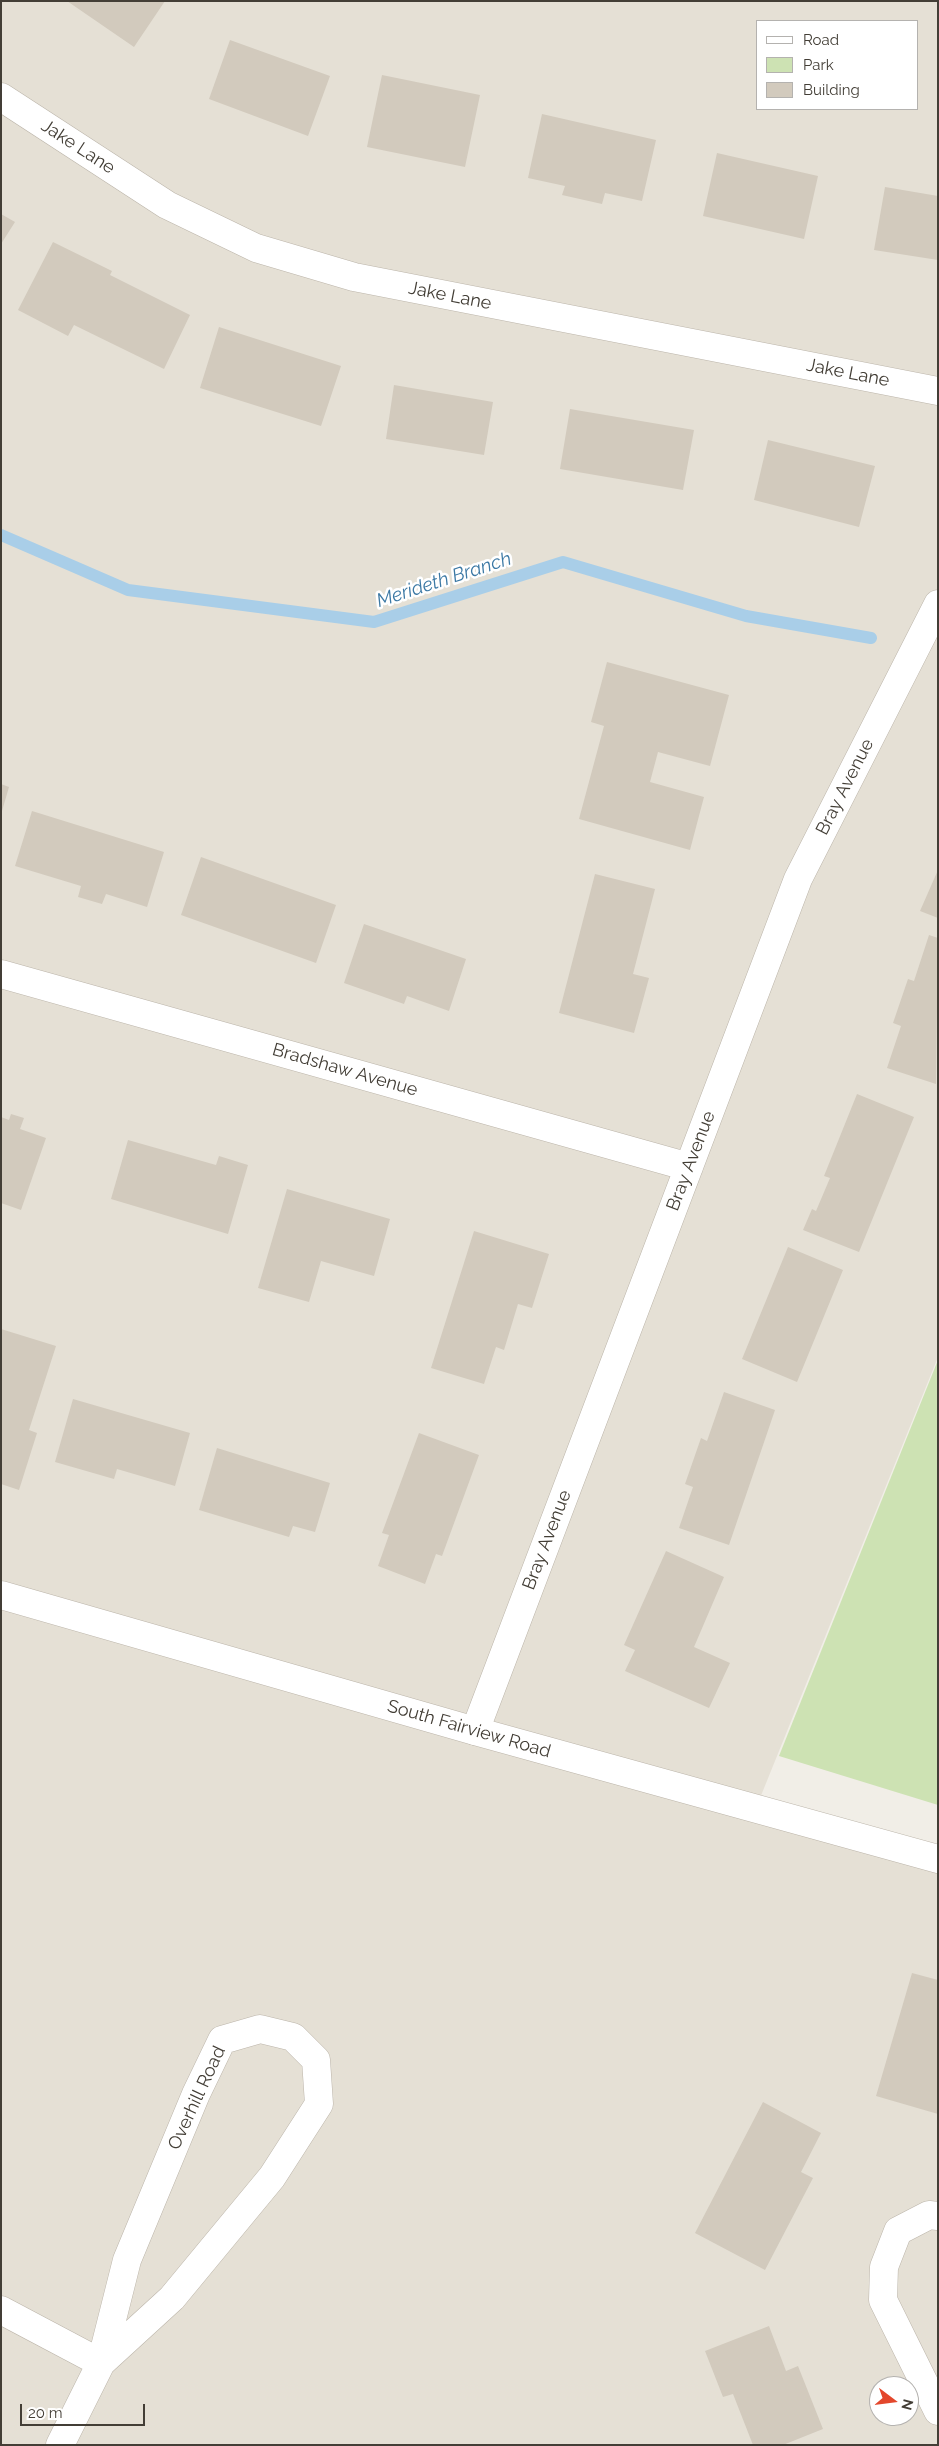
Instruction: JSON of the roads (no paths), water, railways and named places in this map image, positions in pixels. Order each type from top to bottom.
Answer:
[{"type":"street","name":"Jake Lane","points":[[1,97],[167,205],[256,248],[354,277],[938,391]]},
{"type":"street","name":"Bray Avenue","points":[[475,1731],[798,879],[938,604]]},
{"type":"street","name":"Bradshaw Avenue","points":[[1,974],[689,1167]]},
{"type":"street","name":"South Fairview Road","points":[[1,1595],[475,1731],[938,1859]]},
{"type":"street","name":"Overhill Road","points":[[60,2445],[101,2363],[127,2260],[196,2094],[222,2040],[260,2029],[293,2037],[316,2060],[319,2104],[272,2178],[172,2298],[101,2363]]},
{"type":"street","points":[[938,2216],[929,2215],[898,2231],[884,2267],[884,2300],[938,2410]]},
{"type":"street","points":[[1,2310],[101,2363]]},
{"type":"waterway","name":"Merideth Branch","points":[[1,535],[128,590],[374,622],[563,562],[746,616],[871,638]]}]
